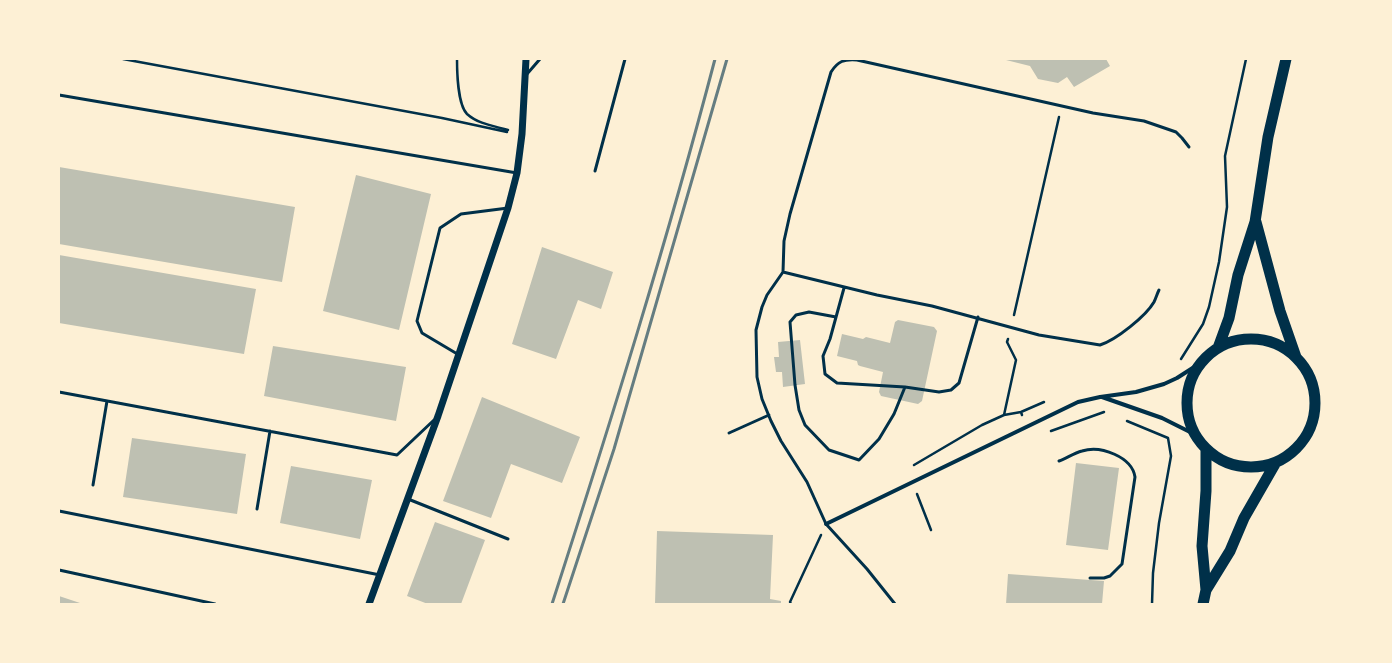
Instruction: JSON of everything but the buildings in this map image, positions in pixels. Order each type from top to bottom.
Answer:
[{"type":"highway","points":[[1218,348],[1229,318],[1238,275],[1255,222],[1268,137],[1286,59]]},
{"type":"highway","points":[[1255,222],[1280,311],[1296,357],[1310,376],[1314,387],[1316,399],[1314,416],[1309,432],[1303,442],[1286,458],[1275,464],[1257,468],[1238,467],[1221,460],[1206,449],[1194,434],[1189,422],[1187,409],[1187,396],[1190,384],[1194,372],[1202,362],[1218,348],[1230,342],[1244,340],[1259,340],[1272,343],[1285,349],[1296,357]]},
{"type":"highway","points":[[1203,604],[1206,590],[1202,546],[1206,491],[1206,449]]},
{"type":"highway","points":[[1206,590],[1230,551],[1244,518],[1275,464]]},
{"type":"street","points":[[369,604],[438,416],[508,208],[517,173],[522,134],[526,59]]},
{"type":"street","points":[[826,524],[1078,402],[1100,396],[1136,392],[1164,384],[1177,378],[1202,362]]},
{"type":"street","points":[[1100,396],[1162,418],[1194,434]]},
{"type":"lane","points":[[526,75],[540,59]]},
{"type":"lane","points":[[595,171],[625,59]]},
{"type":"lane","points":[[895,604],[867,569],[826,524],[807,482],[782,441],[769,415],[762,399],[757,377],[756,330],[767,295],[783,272],[784,241],[790,214],[831,72],[842,60],[857,60],[1093,113],[1144,120],[1176,132],[1189,146]]},
{"type":"lane","points":[[59,95],[517,173]]},
{"type":"lane","points":[[459,355],[422,333],[417,321],[440,228],[461,214],[508,208]]},
{"type":"lane","points":[[783,272],[844,288],[932,306],[1039,335],[1100,345],[1109,342],[1141,317],[1153,303],[1159,290]]},
{"type":"lane","points":[[844,288],[830,339],[823,356],[825,374],[837,383],[904,387],[939,392],[951,390],[959,383],[978,318]]},
{"type":"lane","points":[[836,317],[809,312],[796,315],[790,322],[794,378],[799,410],[805,425],[829,450],[859,460],[879,439],[894,414],[904,387]]},
{"type":"lane","points":[[59,392],[397,455],[438,416]]},
{"type":"lane","points":[[93,485],[108,401]]},
{"type":"lane","points":[[729,433],[769,415]]},
{"type":"lane","points":[[257,509],[270,431]]},
{"type":"lane","points":[[1059,461],[1082,451],[1103,451],[1117,455],[1134,471],[1135,477],[1122,564],[1110,576],[1104,578],[1090,578]]},
{"type":"lane","points":[[408,499],[508,539]]},
{"type":"lane","points":[[59,511],[380,575]]},
{"type":"lane","points":[[59,570],[215,604]]},
{"type":"path","points":[[123,59],[522,134]]},
{"type":"path","points":[[457,59],[458,92],[466,113],[479,122],[522,134]]},
{"type":"path","points":[[1181,360],[1203,324],[1209,307],[1219,262],[1228,207],[1225,156],[1246,59]]},
{"type":"path","points":[[1004,415],[1016,360],[1007,342],[1012,328],[1062,105]]},
{"type":"path","points":[[931,530],[919,498],[911,483],[909,468],[982,425],[1004,415],[1021,412],[1026,426]]},
{"type":"path","points":[[1047,433],[1104,412],[1111,414]]},
{"type":"path","points":[[1152,604],[1153,573],[1158,530],[1171,456],[1168,438],[1162,418]]},
{"type":"path","points":[[1125,420],[1168,438]]},
{"type":"path","points":[[791,604],[790,602],[826,524]]},
{"type":"railway","points":[[552,604],[637,333],[697,128],[715,59]]},
{"type":"railway","points":[[563,604],[614,449],[727,59]]}]
